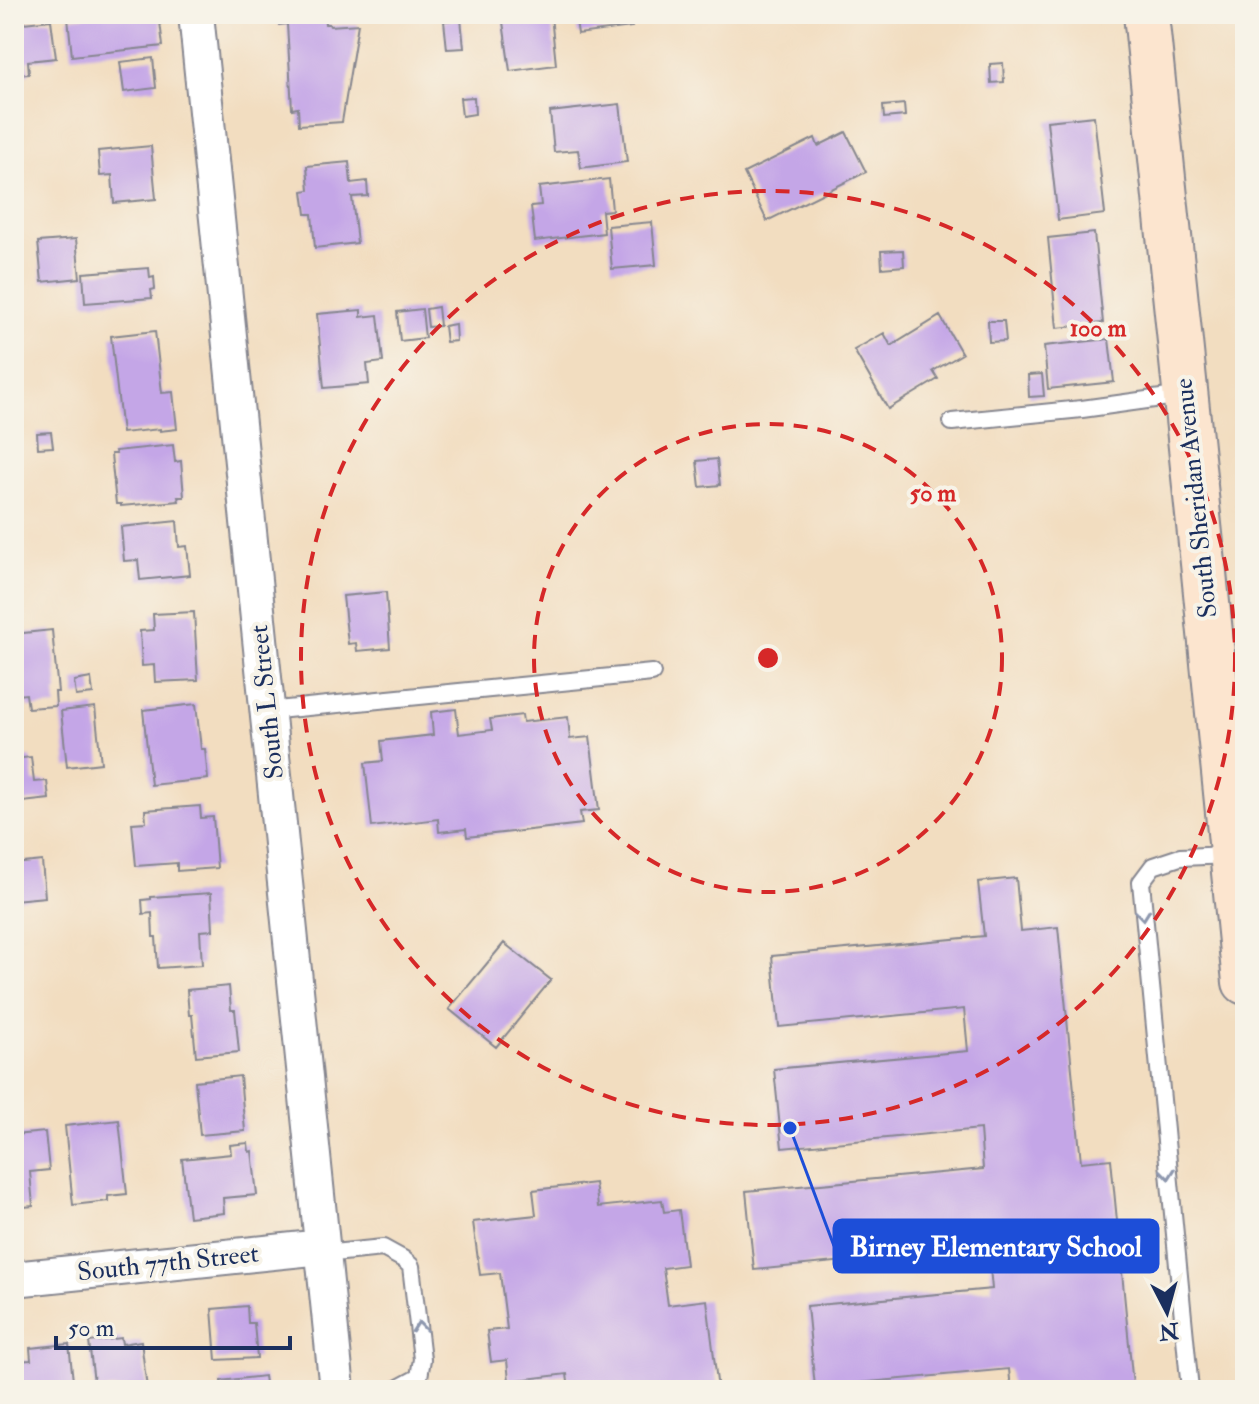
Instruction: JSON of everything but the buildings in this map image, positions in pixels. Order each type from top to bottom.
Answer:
[{"type":"street","name":"South L Street","points":[[196,14],[337,1390]]},
{"type":"street","name":"South Sheridan Avenue","points":[[1146,14],[1184,395],[1234,749],[1233,854],[1245,982]]},
{"type":"street","name":"South 77th Street","points":[[14,1279],[323,1251]]},
{"type":"lane","points":[[952,422],[1184,395]]},
{"type":"lane","points":[[267,711],[652,673]]},
{"type":"lane","points":[[1190,1390],[1141,882],[1153,866],[1180,857],[1233,854]]},
{"type":"lane","points":[[323,1251],[383,1248],[411,1266],[422,1359],[419,1377],[395,1390]]},
{"type":"place","name":"Birney Elementary School","points":[[790,1128]]}]
